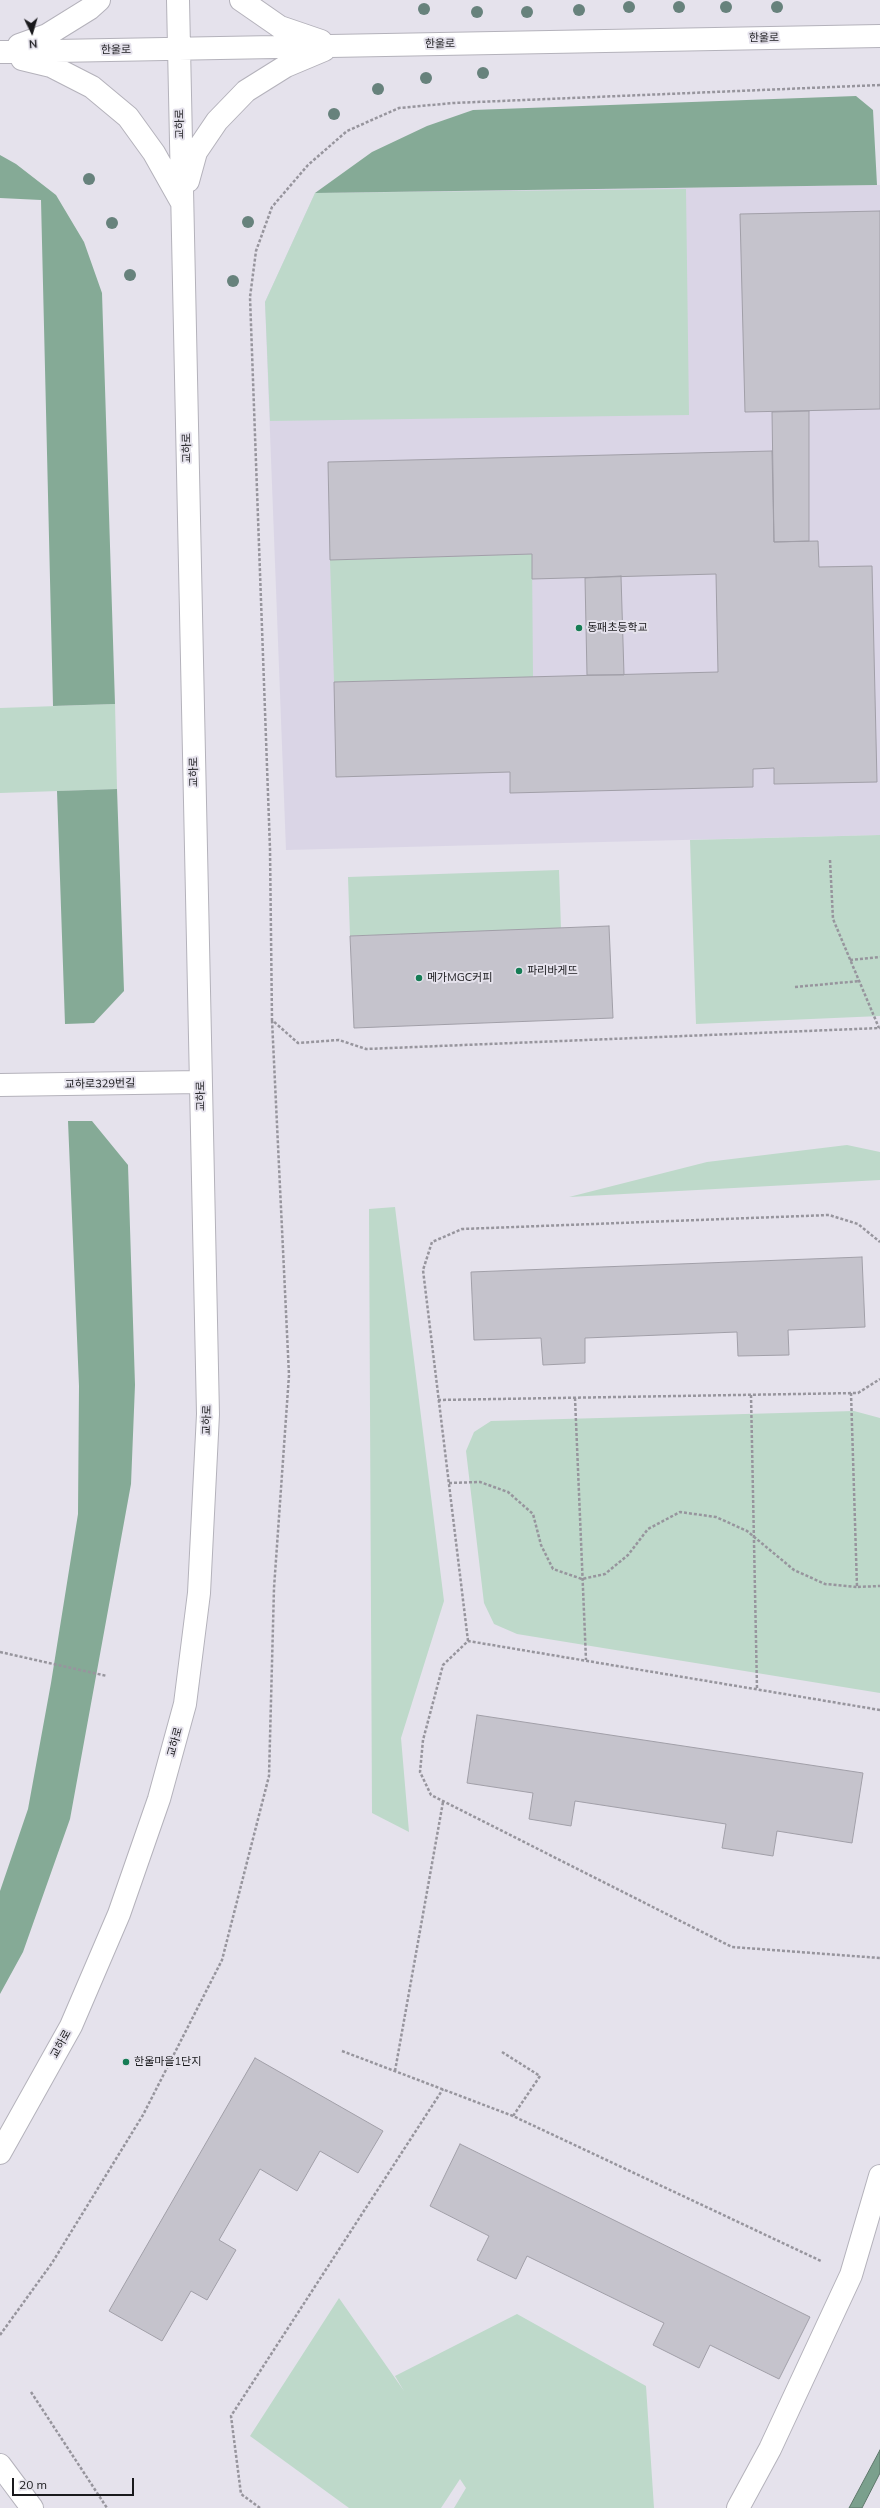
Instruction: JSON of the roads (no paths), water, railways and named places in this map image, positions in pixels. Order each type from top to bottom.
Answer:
[{"type":"street","points":[[0,52],[47,35],[89,9],[99,0]]},
{"type":"street","name":"교하로","points":[[0,2153],[71,2026],[119,1914],[160,1799],[185,1704],[199,1593],[208,1414],[178,0]]},
{"type":"street","points":[[241,0],[280,27],[335,46]]},
{"type":"street","name":"한울로","points":[[0,52],[880,36]]},
{"type":"street","points":[[182,203],[196,152],[216,121],[246,91],[286,66],[335,46]]},
{"type":"street","points":[[0,52],[51,66],[92,87],[128,117],[154,153],[182,203]]},
{"type":"street","name":"교하로329번길","points":[[0,1085],[200,1082]]},
{"type":"street","points":[[738,2508],[770,2449],[851,2275],[880,2176]]},
{"type":"street","points":[[0,2465],[7,2490],[32,2508]]},
{"type":"place","name":"동패초등학교","points":[[579,628]]},
{"type":"place","name":"파리바게뜨","points":[[519,971]]},
{"type":"place","name":"메가MGC커피","points":[[419,978]]},
{"type":"place","name":"한울마을1단지","points":[[126,2062]]}]
